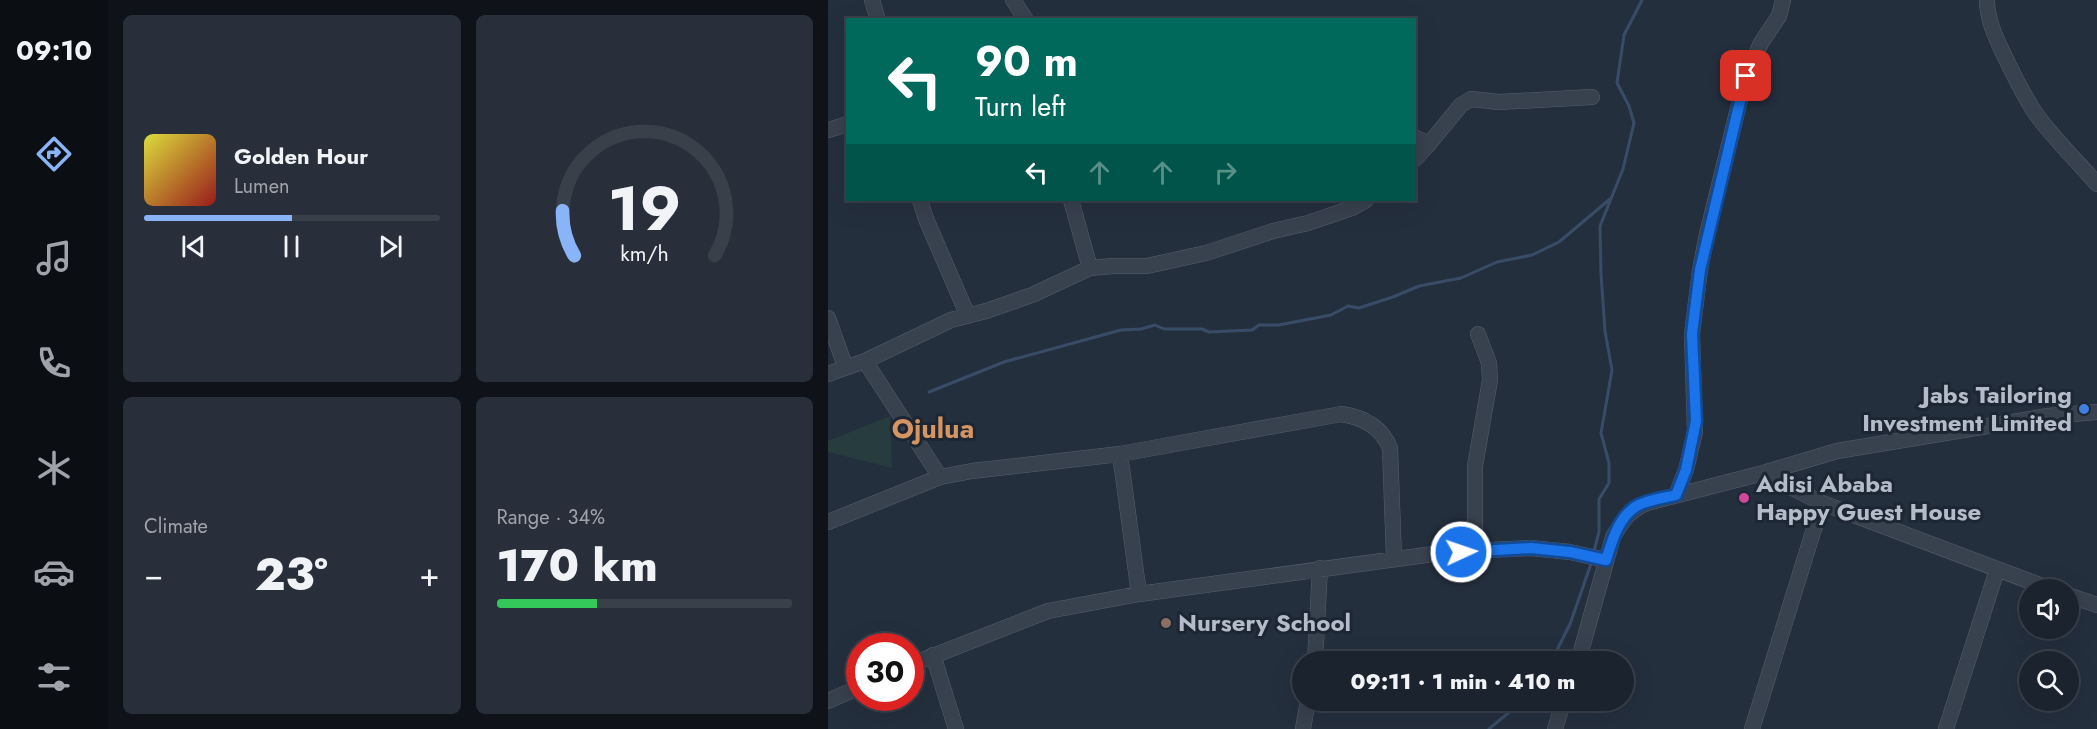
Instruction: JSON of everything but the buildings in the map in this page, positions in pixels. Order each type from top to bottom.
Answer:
[{"type":"street","points":[[872,0],[877,18]]},
{"type":"street","points":[[1013,0],[1025,18]]},
{"type":"street","points":[[1676,495],[1686,470],[1695,432],[1692,334],[1707,234],[1746,76],[1761,43],[1779,16],[1783,0]]},
{"type":"street","points":[[1987,0],[1987,10],[1993,30],[2016,79],[2035,112],[2053,136],[2097,184]]},
{"type":"street","points":[[1416,158],[1461,105],[1471,99],[1499,102],[1592,98]]},
{"type":"street","points":[[828,130],[846,125]]},
{"type":"street","points":[[1416,138],[1429,144]]},
{"type":"street","points":[[920,201],[968,316]]},
{"type":"street","points":[[1071,201],[1090,268]]},
{"type":"street","points":[[828,374],[845,366],[865,361],[933,328],[1032,295],[1090,268],[1147,266],[1206,253],[1273,231],[1308,223],[1352,208],[1364,201]]},
{"type":"street","points":[[828,318],[845,366]]},
{"type":"street","points":[[1475,551],[1475,466],[1490,380],[1489,363],[1478,334]]},
{"type":"street","points":[[865,361],[940,477]]},
{"type":"street","points":[[1582,651],[1613,537],[1622,521],[1635,507],[1837,451],[2048,416],[2097,412]]},
{"type":"street","points":[[828,522],[940,477],[972,471],[1120,454],[1341,414],[1356,416],[1368,422],[1379,430],[1390,448],[1394,558]]},
{"type":"street","points":[[1120,454],[1139,594]]},
{"type":"street","points":[[1763,473],[1822,503],[1951,550],[2022,579]]},
{"type":"street","points":[[1752,729],[1822,503]]},
{"type":"street","points":[[924,659],[1048,611],[1139,594],[1394,558],[1475,551],[1531,548],[1570,552],[1606,560]]},
{"type":"street","points":[[1316,651],[1320,568]]},
{"type":"street","points":[[1946,729],[1997,570]]},
{"type":"street","points":[[2079,599],[2097,605]]},
{"type":"street","points":[[933,655],[956,729]]},
{"type":"street","points":[[828,701],[846,693]]},
{"type":"street","points":[[1303,729],[1306,711]]},
{"type":"street","points":[[1555,729],[1561,711]]},
{"type":"green space","points":[[890,416],[892,468],[828,452],[828,441]]},
{"type":"waterway","points":[[1594,551],[1599,532],[1599,499],[1609,483],[1609,463],[1601,433],[1612,370],[1605,331],[1600,226],[1623,169],[1634,123],[1629,106],[1617,83],[1624,35],[1642,0]]},
{"type":"waterway","points":[[929,392],[1004,362],[1121,330],[1141,329],[1155,325],[1164,329],[1202,329],[1209,332],[1252,330],[1259,325],[1279,325],[1331,315],[1348,306],[1359,308],[1419,286],[1461,278],[1497,262],[1532,255],[1559,242],[1610,199]]},
{"type":"waterway","points":[[1556,651],[1570,624],[1592,561]]},
{"type":"waterway","points":[[1489,729],[1511,711]]},
{"type":"place","name":"Jabs Tailoring Investment Limited","points":[[2084,409]]},
{"type":"place","name":"Adisi Ababa Happy Guest House","points":[[1744,498]]},
{"type":"place","name":"Nursery School","points":[[1166,623]]},
{"type":"district","name":"Ojulua","points":[[933,429]]},
{"type":"route","points":[[1461,552],[1531,548],[1570,552],[1606,560],[1613,537],[1622,521],[1635,507],[1676,495],[1686,470],[1695,432],[1692,334],[1700,270],[1746,76]]}]
